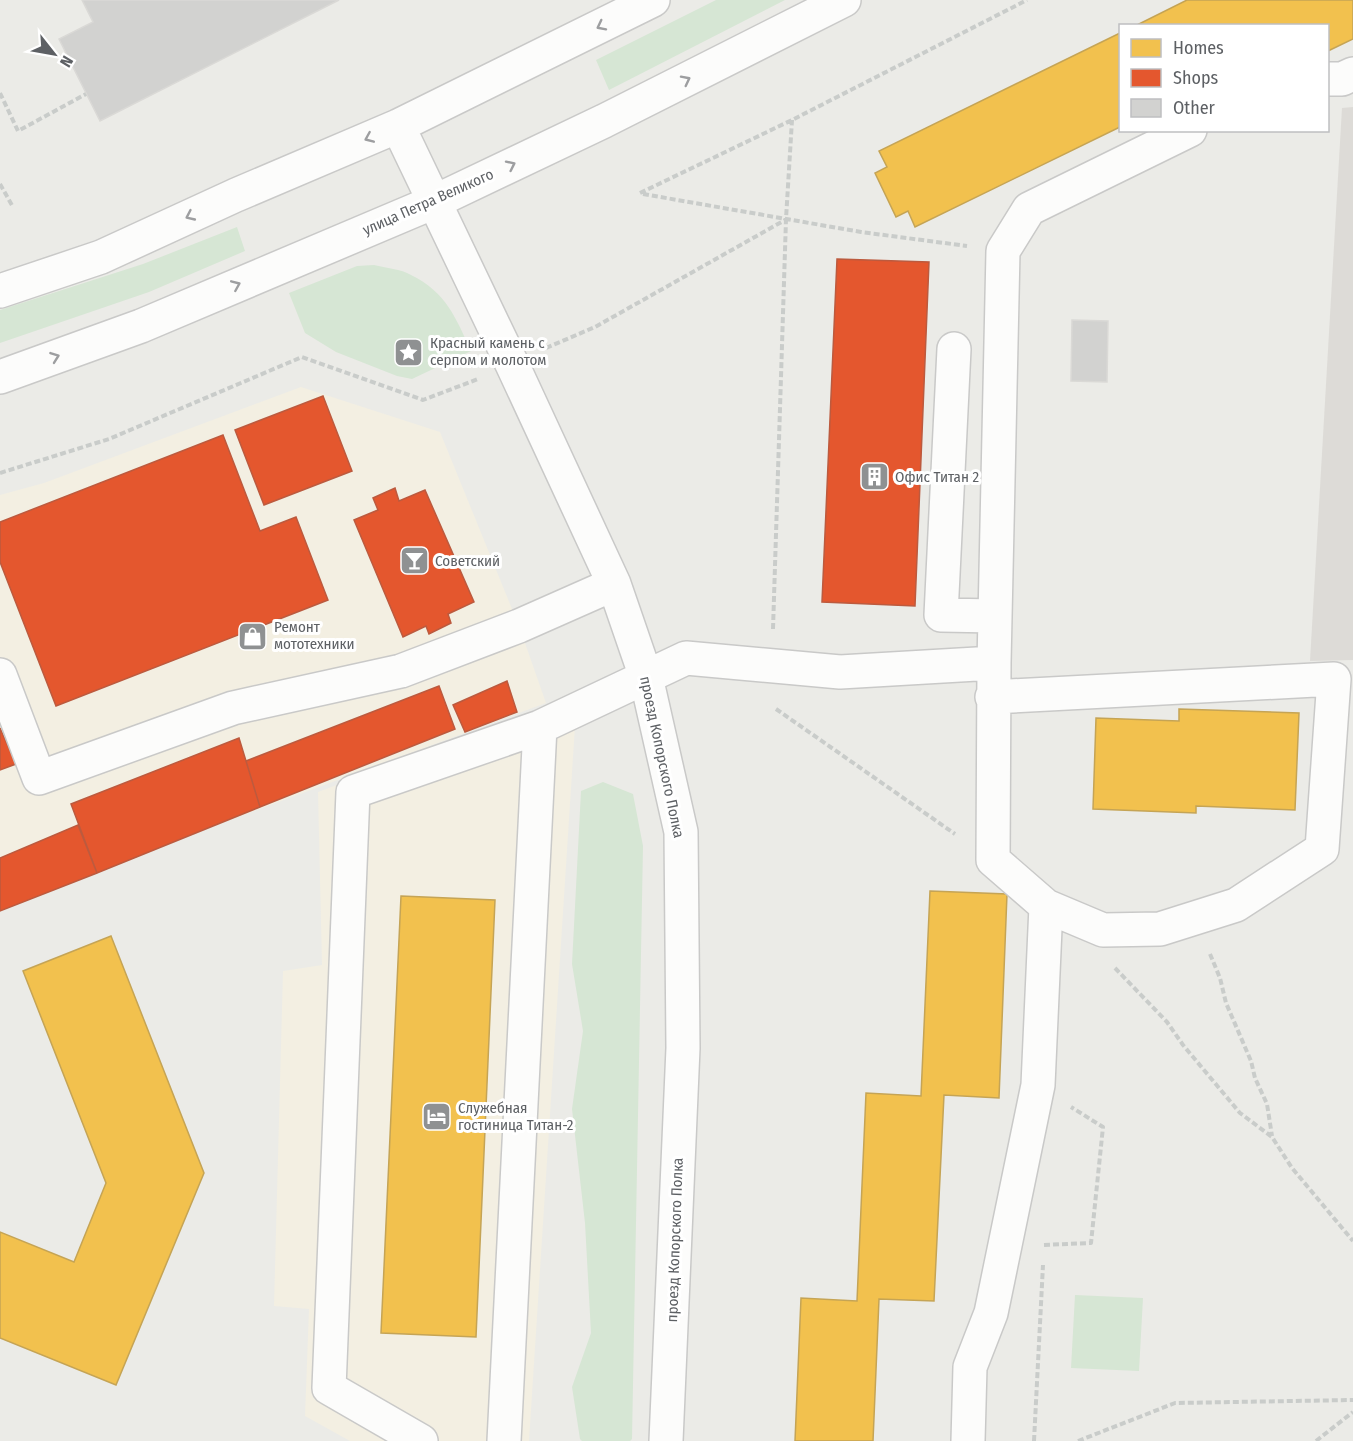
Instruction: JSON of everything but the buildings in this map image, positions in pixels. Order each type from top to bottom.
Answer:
[{"type":"street","points":[[0,291],[101,257],[236,195],[398,126],[653,0]]},
{"type":"street","name":"улица Петра Великого","points":[[0,377],[141,326],[434,202],[604,121],[844,0]]},
{"type":"street","points":[[1329,79],[1342,79],[1353,74]]},
{"type":"street","name":"проезд Копорского Полка","points":[[398,126],[614,584],[646,677],[681,832],[683,1048],[666,1441]]},
{"type":"street","points":[[992,697],[1334,679],[1342,712],[1322,849],[1236,905],[1160,929],[1103,930],[1046,906],[993,860],[992,697],[1003,251],[1029,209],[1186,132]]},
{"type":"street","points":[[954,349],[941,615],[995,616]]},
{"type":"street","points":[[0,675],[39,778],[233,708],[401,671],[519,626],[614,584]]},
{"type":"street","points":[[421,1441],[329,1388],[353,792],[540,728],[686,658],[840,672],[994,663]]},
{"type":"street","points":[[504,1441],[540,728]]},
{"type":"street","points":[[968,1441],[970,1366],[991,1312],[1038,1085],[1046,906]]},
{"type":"path","points":[[1003,251],[861,232],[640,194],[792,120],[1027,0]]},
{"type":"path","points":[[0,93],[18,131],[86,94]]},
{"type":"path","points":[[771,665],[786,219],[792,120]]},
{"type":"path","points":[[0,184],[13,207]]},
{"type":"path","points":[[539,351],[595,327],[786,219]]},
{"type":"path","points":[[0,473],[109,439],[302,357],[423,400],[485,376]]},
{"type":"path","points":[[776,709],[993,860]]},
{"type":"path","points":[[1206,915],[1207,938],[1212,963],[1220,978],[1237,1033],[1251,1061],[1255,1078],[1267,1104],[1272,1137]]},
{"type":"path","points":[[1103,930],[1113,965],[1167,1022],[1183,1045],[1240,1113],[1272,1137],[1292,1168],[1353,1241]]},
{"type":"path","points":[[1034,1441],[1044,1244],[1091,1243],[1103,1127],[1038,1085]]},
{"type":"path","points":[[1078,1441],[1175,1403],[1353,1400]]},
{"type":"path","points":[[1316,1441],[1353,1412]]},
{"type":"shaded area","points":[[1353,107],[1353,660],[1310,661],[1342,108]]},
{"type":"shaded area","points":[[301,387],[440,432],[519,626],[546,703],[0,905],[0,495],[44,483]]},
{"type":"shaded area","points":[[577,695],[529,1441],[350,1441],[305,1416],[309,1309],[274,1306],[283,971],[322,965],[318,792]]},
{"type":"green space","points":[[716,0],[785,0],[609,90],[596,60]]},
{"type":"green space","points":[[237,227],[245,251],[149,292],[0,343],[0,310],[143,264]]},
{"type":"green space","points":[[374,265],[407,273],[433,289],[455,317],[471,351],[412,379],[397,376],[336,352],[305,333],[289,293],[357,266]]},
{"type":"green space","points":[[603,782],[633,794],[643,846],[632,1439],[630,1441],[582,1441],[572,1387],[591,1333],[585,1223],[572,1109],[583,1031],[572,964],[581,791]]},
{"type":"green space","points":[[1075,1295],[1143,1298],[1139,1371],[1071,1368]]},
{"type":"place","name":"Красный камень с серпом и молотом","points":[[409,352]]},
{"type":"place","name":"Офис Титан 2","points":[[874,477]]},
{"type":"place","name":"Советский","points":[[414,561]]},
{"type":"place","name":"Ремонт мототехники","points":[[253,636]]},
{"type":"place","name":"Служебная гостиница Титан-2","points":[[437,1117]]}]
